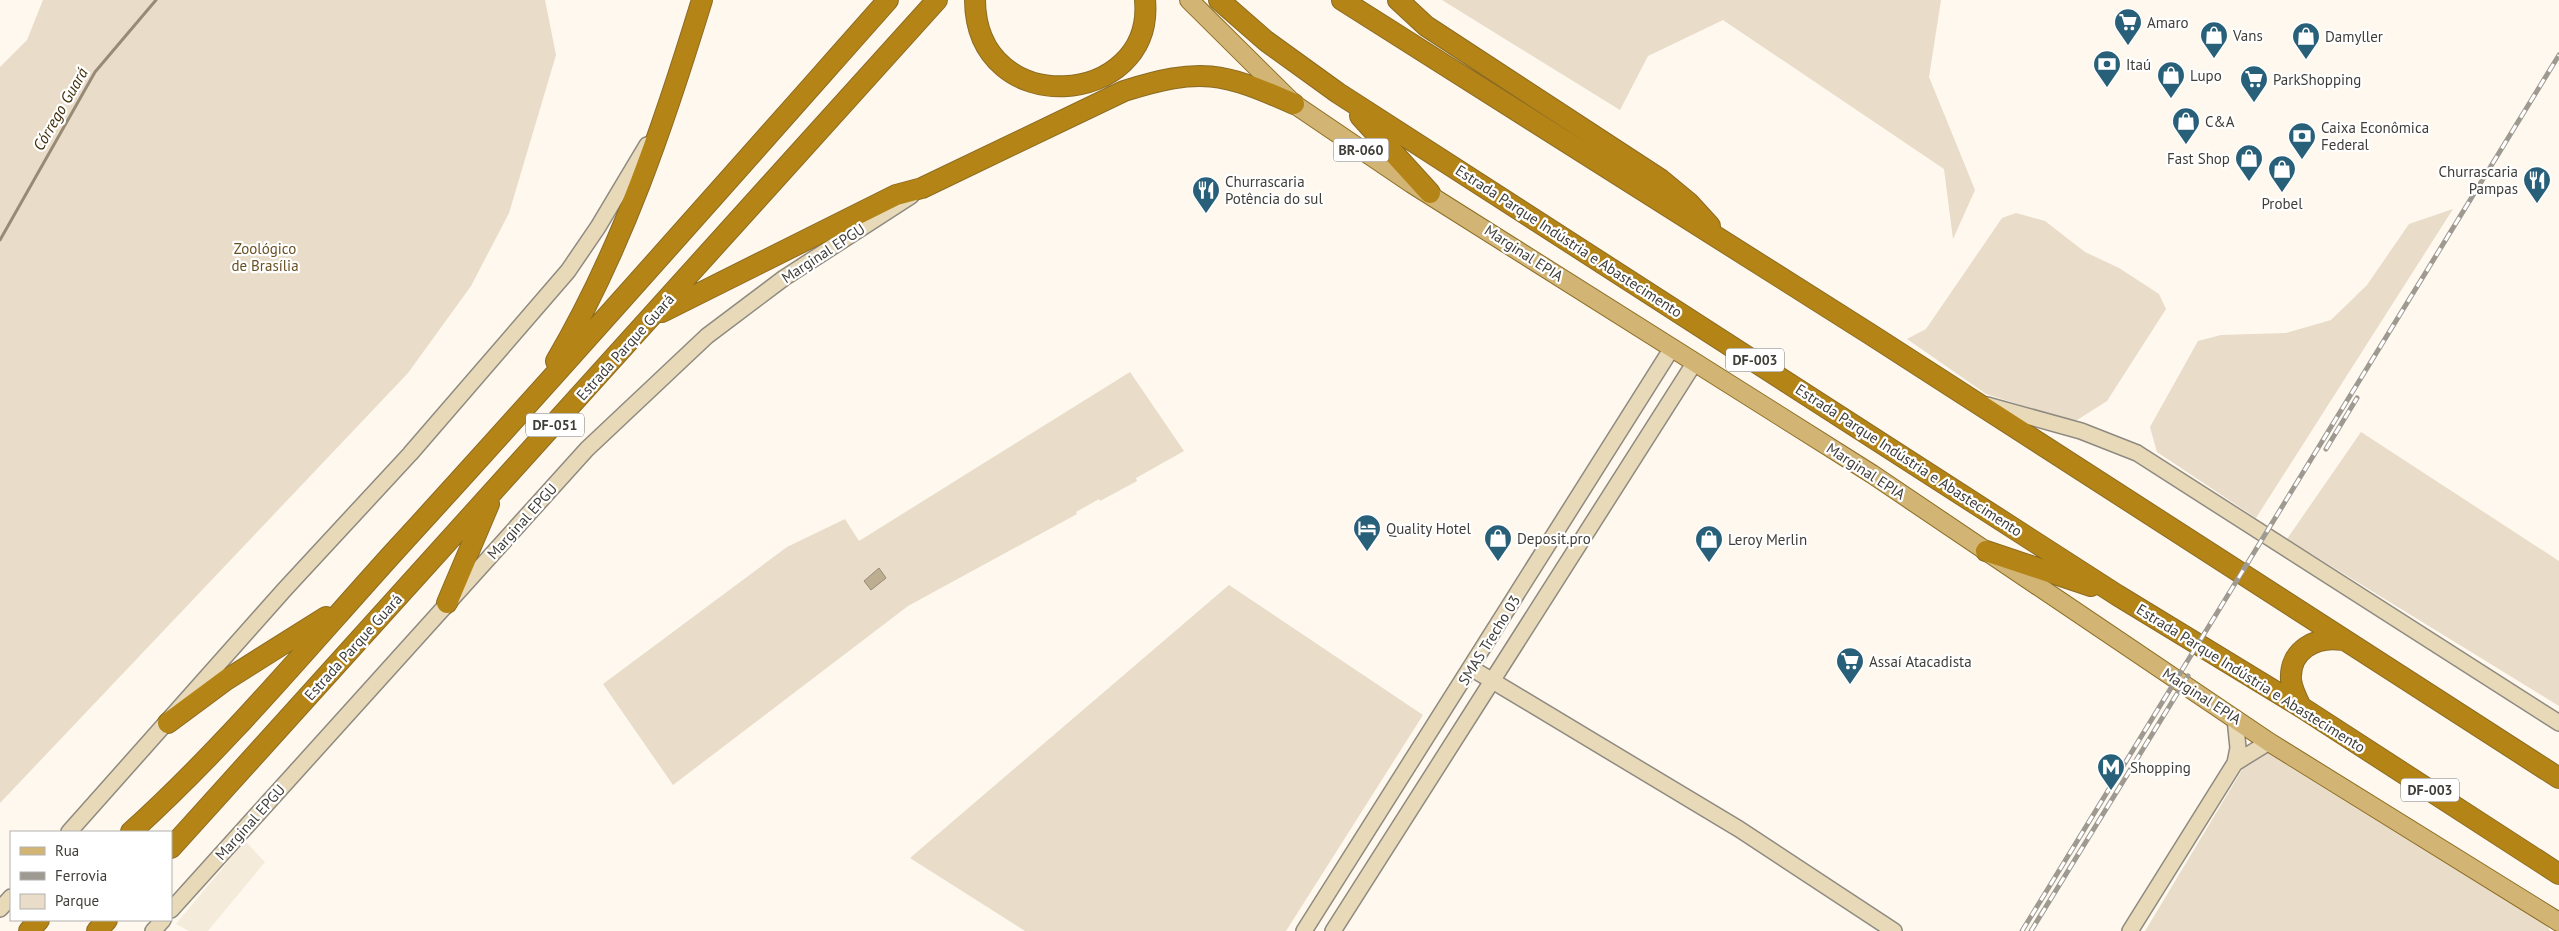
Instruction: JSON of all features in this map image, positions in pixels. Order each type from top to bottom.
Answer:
[{"type":"highway","points":[[535,398],[600,281],[621,233],[661,123],[702,0]]},
{"type":"highway","name":"DF-051","points":[[132,831],[214,752],[535,398],[888,0]]},
{"type":"highway","name":"Estrada Parque Guará","points":[[172,847],[655,315],[937,0]]},
{"type":"highway","points":[[975,0],[979,32],[987,48],[1002,67],[1034,83],[1065,88],[1087,84],[1100,78],[1124,60],[1140,34],[1145,0]]},
{"type":"highway","name":"Estrada Parque Indústria e Abastecimento","points":[[1218,0],[1273,46],[1338,93],[2117,595],[2300,707],[2559,874]]},
{"type":"highway","points":[[1342,0],[2559,778]]},
{"type":"highway","points":[[1398,0],[1426,26],[1660,179],[1689,203],[1730,247]]},
{"type":"highway","points":[[655,315],[896,195],[922,188],[1124,91],[1158,80],[1198,74],[1238,80],[1294,104]]},
{"type":"highway","points":[[1338,93],[1430,194]]},
{"type":"highway","points":[[447,603],[494,491]]},
{"type":"highway","points":[[1986,552],[2117,595]]},
{"type":"highway","points":[[168,723],[226,680],[347,604]]},
{"type":"highway","points":[[2300,707],[2292,680],[2292,668],[2297,656],[2306,646],[2317,640],[2330,638],[2342,640]]},
{"type":"highway","points":[[29,931],[38,921]]},
{"type":"highway","points":[[96,931],[106,921]]},
{"type":"main road","name":"Marginal EPIA","points":[[1189,0],[1294,104],[1412,184],[1872,474],[2270,742],[2559,922]]},
{"type":"street","points":[[70,831],[168,723],[285,589],[410,454],[568,271],[598,227],[661,123]]},
{"type":"street","name":"Marginal EPGU","points":[[172,909],[587,449],[706,336],[784,278],[922,188]]},
{"type":"street","name":"SMAS Trecho 03","points":[[1304,931],[1672,348]]},
{"type":"street","name":"SMAS Trecho 03","points":[[1333,931],[1695,362]]},
{"type":"street","points":[[1647,390],[1670,402]]},
{"type":"street","points":[[1970,400],[2081,431],[2137,453],[2559,723]]},
{"type":"street","points":[[1471,668],[1739,829],[1894,931]]},
{"type":"street","points":[[2130,931],[2235,763],[2238,748],[2235,718]]},
{"type":"street","points":[[2235,763],[2270,742]]},
{"type":"street","points":[[1367,833],[1387,847]]},
{"type":"street","points":[[0,909],[10,897]]},
{"type":"street","points":[[153,931],[162,921]]},
{"type":"shaded area","points":[[879,568],[886,578],[871,590],[864,581]]},
{"type":"shaded area","points":[[245,841],[265,862],[208,931],[189,931],[176,924]]},
{"type":"green space","name":"Zoológico de Brasília","points":[[43,0],[545,0],[556,55],[509,213],[471,286],[408,373],[0,803],[0,67],[27,40]]},
{"type":"green space","points":[[1442,0],[1941,0],[1929,77],[1975,190],[1953,239],[1944,169],[1723,20],[1648,56],[1620,110]]},
{"type":"green space","points":[[2453,209],[2256,518],[2157,452],[2150,427],[2198,341],[2221,335],[2286,333],[2331,320],[2367,285],[2409,224]]},
{"type":"green space","points":[[2016,213],[2045,221],[2085,252],[2119,268],[2159,294],[2166,309],[2107,401],[2074,422],[1986,394],[1907,339],[1926,329],[2002,218]]},
{"type":"green space","points":[[1130,372],[1184,451],[1136,478],[1137,481],[1100,501],[1099,499],[1076,512],[1077,514],[908,606],[673,785],[603,684],[787,547],[845,519],[859,541]]},
{"type":"green space","points":[[2361,432],[2559,561],[2559,706],[2287,539]]},
{"type":"green space","points":[[1229,585],[1423,715],[1286,931],[1025,931],[910,858]]},
{"type":"green space","points":[[2268,752],[2547,925],[2550,931],[2145,931],[2245,765],[2257,754]]},
{"type":"waterway","name":"Córrego Guará","points":[[0,240],[95,72],[156,0]]},
{"type":"railway","points":[[2022,931],[2559,55]]},
{"type":"railway","points":[[2326,449],[2357,398]]},
{"type":"railway","points":[[2031,931],[2188,676]]},
{"type":"place","name":"Amaro","points":[[2128,46]]},
{"type":"place","name":"Vans","points":[[2214,59]]},
{"type":"place","name":"Damyller","points":[[2306,60]]},
{"type":"place","name":"Itaú","points":[[2107,88]]},
{"type":"place","name":"Lupo","points":[[2171,99]]},
{"type":"place","name":"ParkShopping","points":[[2254,103]]},
{"type":"place","name":"C&A","points":[[2186,145]]},
{"type":"place","name":"Caixa Econômica Federal","points":[[2302,160]]},
{"type":"place","name":"Fast Shop","points":[[2249,182]]},
{"type":"place","name":"Probel","points":[[2282,193]]},
{"type":"place","name":"Churrascaria Pampas","points":[[2537,204]]},
{"type":"place","name":"Churrascaria Potência do sul","points":[[1206,214]]},
{"type":"place","name":"Quality Hotel","points":[[1367,552]]},
{"type":"place","name":"Deposit.pro","points":[[1498,562]]},
{"type":"place","name":"Leroy Merlin","points":[[1709,563]]},
{"type":"place","name":"Assaí Atacadista","points":[[1850,685]]},
{"type":"place","name":"Shopping","points":[[2111,791]]}]
